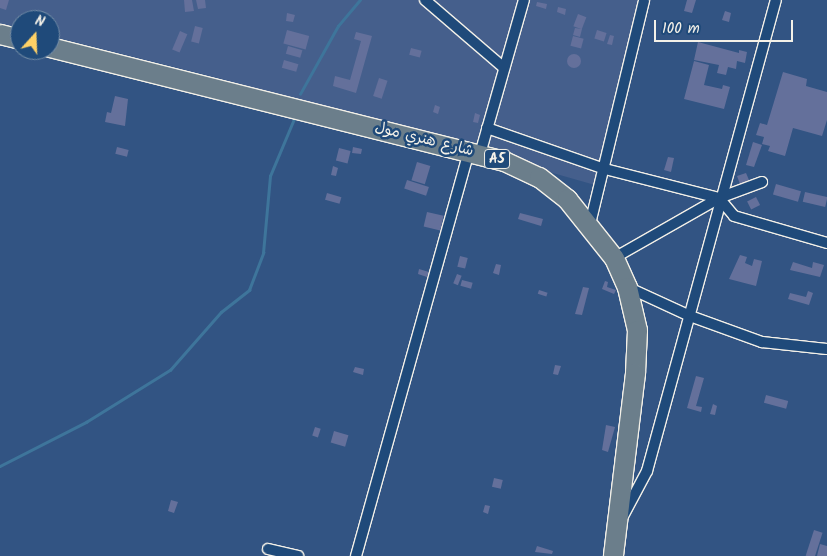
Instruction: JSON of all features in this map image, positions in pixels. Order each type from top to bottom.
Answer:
[{"type":"highway","name":"شارع هنري مول","points":[[60,50],[504,161],[539,177],[568,199],[590,224],[614,258],[627,287],[635,315],[637,350],[613,556]]},
{"type":"street","points":[[425,0],[504,68]]},
{"type":"street","points":[[356,556],[474,153],[487,128],[524,0]]},
{"type":"street","points":[[590,224],[605,169],[644,0]]},
{"type":"street","points":[[617,528],[647,471],[690,316],[719,198],[776,0]]},
{"type":"street","points":[[487,128],[605,169],[719,198],[734,216],[827,243]]},
{"type":"street","points":[[614,258],[719,198],[762,182]]},
{"type":"street","points":[[627,287],[690,316],[762,342],[827,349]]},
{"type":"street","points":[[268,549],[298,556]]},
{"type":"shaded area","points":[[0,0],[640,0],[595,185],[226,80],[60,38],[60,10],[10,10],[10,26],[0,23]]},
{"type":"building","points":[[0,0],[9,0],[6,10],[0,8]]},
{"type":"building","points":[[184,0],[192,0],[194,11],[185,12]]},
{"type":"building","points":[[196,0],[205,0],[206,8],[198,9]]},
{"type":"building","points":[[687,0],[696,0],[692,13],[684,11]]},
{"type":"building","points":[[537,2],[547,4],[546,9],[536,6]]},
{"type":"building","points":[[558,7],[566,9],[565,15],[557,12]]},
{"type":"building","points":[[725,11],[731,13],[729,22],[722,20]]},
{"type":"building","points":[[287,13],[295,15],[293,22],[286,21]]},
{"type":"building","points":[[578,14],[586,17],[582,29],[573,26]]},
{"type":"building","points":[[195,26],[203,28],[199,43],[191,42]]},
{"type":"building","points":[[575,28],[582,29],[580,37],[573,35]]},
{"type":"building","points":[[287,30],[309,36],[306,49],[283,44]]},
{"type":"building","points":[[597,30],[607,33],[604,42],[594,39]]},
{"type":"building","points":[[180,31],[187,34],[180,53],[172,49]]},
{"type":"building","points":[[356,32],[372,36],[356,93],[333,86],[335,76],[350,80],[361,41],[354,39]]},
{"type":"building","points":[[610,35],[614,36],[612,45],[607,44]]},
{"type":"building","points":[[573,36],[584,39],[581,49],[570,46]]},
{"type":"building","points":[[698,42],[739,53],[739,50],[747,52],[745,63],[737,61],[736,69],[728,67],[726,75],[717,73],[719,65],[694,60]]},
{"type":"building","points":[[288,46],[302,50],[300,58],[286,54]]},
{"type":"building","points":[[411,48],[422,51],[420,58],[409,55]]},
{"type":"building","points":[[574,54],[579,56],[581,61],[579,66],[574,68],[569,66],[567,61],[569,56]]},
{"type":"building","points":[[284,60],[298,64],[296,72],[282,68]]},
{"type":"building","points":[[694,61],[709,65],[704,85],[722,89],[723,85],[730,87],[724,109],[684,99]]},
{"type":"building","points":[[783,72],[807,79],[806,86],[827,92],[827,120],[822,136],[793,128],[785,156],[768,151],[770,146],[762,144],[764,137],[756,135],[760,123],[767,125]]},
{"type":"building","points":[[379,78],[388,81],[382,99],[373,96]]},
{"type":"building","points":[[115,96],[128,99],[125,126],[105,122],[107,112],[111,113]]},
{"type":"building","points":[[435,105],[440,107],[438,114],[433,112]]},
{"type":"building","points":[[475,113],[480,115],[478,123],[473,122]]},
{"type":"building","points":[[753,142],[762,145],[754,167],[746,165]]},
{"type":"building","points":[[117,147],[129,150],[127,157],[115,154]]},
{"type":"building","points":[[353,147],[362,149],[361,154],[352,153]]},
{"type":"building","points":[[339,148],[351,151],[347,164],[336,161]]},
{"type":"building","points":[[668,157],[674,158],[671,172],[664,170]]},
{"type":"building","points":[[417,162],[430,166],[425,184],[411,180]]},
{"type":"building","points":[[333,166],[338,168],[336,176],[331,175]]},
{"type":"building","points":[[746,173],[749,180],[740,184],[737,176]]},
{"type":"building","points":[[407,180],[429,187],[426,196],[404,189]]},
{"type":"building","points":[[776,184],[801,191],[798,202],[773,195]]},
{"type":"building","points":[[805,192],[827,197],[825,207],[803,202]]},
{"type":"building","points":[[327,193],[341,197],[339,204],[325,200]]},
{"type":"building","points":[[756,197],[760,205],[751,210],[747,202]]},
{"type":"building","points":[[427,212],[444,216],[440,230],[424,227]]},
{"type":"building","points":[[520,213],[543,219],[541,226],[518,219]]},
{"type":"building","points":[[740,255],[747,257],[745,263],[752,266],[754,259],[762,261],[756,286],[729,279]]},
{"type":"building","points":[[460,256],[468,258],[465,269],[457,267]]},
{"type":"building","points":[[793,262],[812,268],[813,262],[824,265],[820,277],[790,270]]},
{"type":"building","points":[[496,264],[501,265],[499,275],[493,273]]},
{"type":"building","points":[[419,269],[429,272],[427,277],[418,274]]},
{"type":"building","points":[[457,274],[462,276],[458,285],[453,283]]},
{"type":"building","points":[[462,280],[473,283],[471,289],[460,286]]},
{"type":"building","points":[[605,281],[608,282],[607,287],[616,290],[614,294],[602,289]]},
{"type":"building","points":[[583,287],[589,288],[582,315],[575,314]]},
{"type":"building","points":[[539,290],[548,293],[546,297],[538,294]]},
{"type":"building","points":[[808,291],[813,293],[809,305],[788,299],[790,293],[806,297]]},
{"type":"building","points":[[555,365],[561,366],[558,375],[553,374]]},
{"type":"building","points":[[355,367],[364,369],[363,375],[353,372]]},
{"type":"building","points":[[696,376],[704,378],[696,406],[702,407],[701,412],[687,408]]},
{"type":"building","points":[[766,395],[788,401],[786,409],[764,403]]},
{"type":"building","points":[[713,404],[717,406],[715,415],[710,414]]},
{"type":"building","points":[[606,425],[615,427],[608,452],[602,450]]},
{"type":"building","points":[[315,427],[321,429],[318,437],[312,436]]},
{"type":"building","points":[[334,431],[348,435],[345,447],[331,443]]},
{"type":"building","points":[[494,478],[503,480],[501,489],[492,487]]},
{"type":"building","points":[[171,500],[178,502],[174,513],[168,511]]},
{"type":"building","points":[[485,505],[490,506],[488,514],[483,512]]},
{"type":"building","points":[[814,530],[823,533],[815,556],[806,556]]},
{"type":"building","points":[[820,544],[827,546],[827,556],[817,556]]},
{"type":"building","points":[[537,546],[553,551],[552,554],[535,552]]},
{"type":"waterway","points":[[300,94],[338,26],[360,0]]},
{"type":"waterway","points":[[0,466],[86,422],[170,370],[221,312],[249,290],[263,253],[270,176],[294,119]]}]
